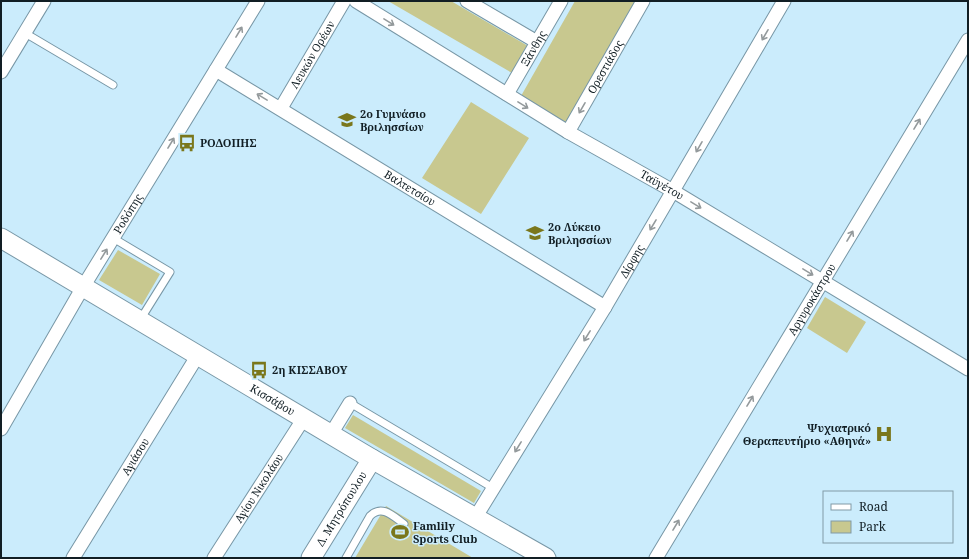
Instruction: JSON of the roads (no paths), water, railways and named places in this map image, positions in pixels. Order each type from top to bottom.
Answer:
[{"type":"street","points":[[1,72],[44,1]]},
{"type":"street","name":"Ροδόπης","points":[[1,429],[83,287],[258,1]]},
{"type":"street","name":"Λευκών Ορέων","points":[[281,108],[344,1]]},
{"type":"street","name":"Ταϋγέτου","points":[[356,1],[568,132],[673,191],[968,369]]},
{"type":"street","points":[[467,1],[537,42]]},
{"type":"street","name":"Ξάνθης","points":[[507,94],[561,1]]},
{"type":"street","name":"Ορεστιάδος","points":[[568,132],[643,1]]},
{"type":"street","name":"Δίρφης","points":[[475,518],[604,307],[784,1]]},
{"type":"street","name":"Αργυροκάστρου","points":[[656,558],[968,40]]},
{"type":"street","name":"Βαλτετσίου","points":[[216,70],[296,117],[604,307]]},
{"type":"street","name":"Κισσάβου","points":[[1,238],[372,459],[546,558]]},
{"type":"street","name":"Αγιάσου","points":[[73,558],[198,355]]},
{"type":"street","points":[[331,434],[350,403]]},
{"type":"street","name":"Αγίου Νικολάου","points":[[214,558],[304,418]]},
{"type":"street","name":"Δ. Μητρόπουλου","points":[[311,558],[372,459]]},
{"type":"lane","points":[[25,33],[113,84]]},
{"type":"lane","points":[[113,238],[170,272],[140,320]]},
{"type":"lane","points":[[350,403],[493,488]]},
{"type":"lane","points":[[346,558],[370,516],[374,512],[380,510],[385,511],[404,524]]},
{"type":"place","name":"2ο Γυμνάσιο Βριλησσίων","points":[[347,120]]},
{"type":"place","name":"ΡΟΔΟΠΗΣ","points":[[187,143]]},
{"type":"place","name":"2ο Λύκειο Βριλησσίων","points":[[535,233]]},
{"type":"place","name":"2η ΚΙΣΣΑΒΟΥ","points":[[259,370]]},
{"type":"place","name":"Ψυχιατρικό Θεραπευτήριο «Αθηνά»","points":[[884,434]]},
{"type":"place","name":"Famlily Sports Club","points":[[400,532]]}]
